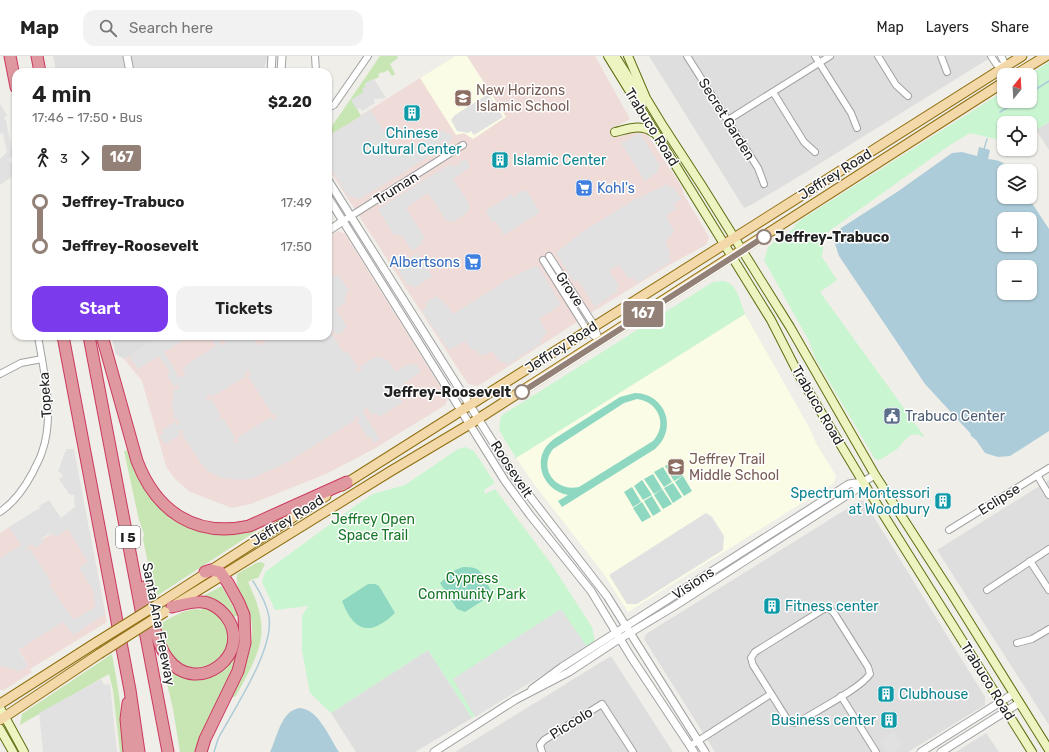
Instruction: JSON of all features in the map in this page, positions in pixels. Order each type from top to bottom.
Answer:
[{"type":"highway","points":[[10,56],[12,68]]},
{"type":"highway","points":[[37,56],[39,68]]},
{"type":"highway","name":"I 5","points":[[64,340],[130,690],[140,752]]},
{"type":"highway","name":"Santa Ana Freeway","points":[[90,340],[168,752]]},
{"type":"highway","points":[[103,340],[136,462],[143,478],[159,501],[170,511],[185,520],[208,528],[232,529],[249,526],[347,482]]},
{"type":"highway","points":[[125,522],[159,641],[167,658],[175,666],[189,673],[203,673],[220,666],[230,654],[233,639],[230,623],[223,612],[212,604],[202,602],[166,607]]},
{"type":"highway","points":[[201,752],[205,739],[238,671],[245,650],[244,615],[239,603],[223,574],[211,570],[205,572]]},
{"type":"highway","points":[[129,752],[126,719],[130,690]]},
{"type":"main road","name":"Trabuco Road","points":[[608,56],[771,320],[800,377],[863,482],[1032,752]]},
{"type":"main road","points":[[616,56],[643,101],[651,107]]},
{"type":"main road","name":"Trabuco Road","points":[[628,56],[651,107],[743,251],[790,328],[875,475],[948,588],[1014,694],[1018,703],[1049,750]]},
{"type":"main road","name":"Jeffrey Road","points":[[3,718],[166,607],[205,572],[1022,56]]},
{"type":"main road","points":[[1026,68],[1046,56]]},
{"type":"main road","name":"Jeffrey Road","points":[[0,704],[97,642],[166,607],[223,574],[479,419],[743,251],[997,87]]},
{"type":"main road","points":[[615,132],[644,127],[656,134]]},
{"type":"main road","points":[[0,708],[3,718],[24,752]]},
{"type":"main road","points":[[0,729],[13,752]]},
{"type":"street","points":[[127,56],[129,68]]},
{"type":"street","points":[[271,68],[272,56]]},
{"type":"street","points":[[281,68],[282,56]]},
{"type":"street","points":[[315,56],[316,68]]},
{"type":"street","points":[[332,106],[368,56]]},
{"type":"street","name":"Secret Garden","points":[[687,56],[758,168],[764,184]]},
{"type":"street","points":[[815,56],[851,113],[857,128]]},
{"type":"street","points":[[728,120],[830,56]]},
{"type":"street","points":[[878,56],[896,84],[908,96]]},
{"type":"street","points":[[941,56],[947,72]]},
{"type":"street","points":[[991,56],[997,65],[1005,67]]},
{"type":"street","points":[[1001,56],[1005,67]]},
{"type":"street","points":[[773,92],[804,142],[815,152]]},
{"type":"street","name":"Truman","points":[[332,228],[463,145]]},
{"type":"street","name":"Roosevelt","points":[[332,186],[522,486],[584,564],[626,626],[705,752]]},
{"type":"street","name":"Roosevelt","points":[[332,203],[505,481],[530,515],[591,591],[692,749]]},
{"type":"street","name":"Grove","points":[[546,258],[600,341]]},
{"type":"street","points":[[398,310],[408,304]]},
{"type":"street","name":"Topeka","points":[[0,512],[9,506],[27,483],[42,452],[49,409],[39,340]]},
{"type":"street","points":[[0,374],[22,364],[42,359]]},
{"type":"street","name":"Eclipse","points":[[949,530],[1049,468]]},
{"type":"street","name":"Visions","points":[[618,635],[630,633],[856,490],[863,482],[875,475]]},
{"type":"street","points":[[1037,475],[1049,495]]},
{"type":"street","name":"Visions","points":[[434,752],[528,692],[551,682],[618,635],[626,626],[850,484],[863,482]]},
{"type":"street","points":[[987,590],[1049,549]]},
{"type":"street","points":[[1030,561],[1049,590]]},
{"type":"street","points":[[828,608],[834,613],[868,667],[870,674],[867,680],[841,696],[799,722],[792,723],[753,665],[751,658],[755,652],[822,610],[828,608]]},
{"type":"street","points":[[1017,643],[1032,640],[1049,629]]},
{"type":"street","points":[[692,749],[698,741],[772,694]]},
{"type":"street","points":[[921,752],[1014,694]]},
{"type":"street","points":[[841,696],[876,752]]},
{"type":"street","points":[[940,752],[1018,703]]},
{"type":"street","name":"Piccolo","points":[[542,752],[540,745],[544,740],[602,704],[633,752]]},
{"type":"shaded area","points":[[53,56],[267,56],[264,68],[55,68]]},
{"type":"shaded area","points":[[455,56],[595,56],[630,119],[616,127],[629,124],[641,125],[682,187],[684,195],[709,237],[706,245],[669,265],[594,311],[478,386],[468,384],[332,174],[332,133]]},
{"type":"shaded area","name":"New Horizons Islamic School","points":[[455,56],[467,56],[506,117],[473,139],[464,133],[456,135],[420,78]]},
{"type":"shaded area","points":[[649,56],[993,56],[803,174],[744,208]]},
{"type":"shaded area","points":[[374,79],[386,98],[374,99],[375,103],[362,111],[360,108],[357,110],[351,100],[364,92],[362,89],[366,86],[365,83]]},
{"type":"shaded area","points":[[488,94],[503,117],[474,135],[471,131],[468,133],[457,131],[451,120],[455,115]]},
{"type":"shaded area","points":[[0,104],[7,115],[4,118],[12,149],[12,156],[9,160],[12,165],[12,177],[0,185],[0,159],[7,152],[3,133],[0,134]]},
{"type":"shaded area","points":[[370,110],[400,156],[443,130],[453,136],[449,144],[446,140],[438,144],[441,149],[360,199],[348,196],[332,170],[332,134]]},
{"type":"shaded area","points":[[1049,122],[1049,150],[1037,132],[1037,129]]},
{"type":"shaded area","points":[[640,133],[660,166],[657,168],[659,171],[645,181],[621,143]]},
{"type":"shaded area","points":[[467,160],[470,167],[453,179],[470,205],[468,212],[453,222],[446,220],[428,193],[406,208],[425,238],[422,240],[423,243],[412,251],[402,235],[394,235],[378,209],[450,164],[453,167],[460,164],[460,161]]},
{"type":"shaded area","points":[[667,184],[669,188],[673,186],[681,199],[674,204],[676,209],[666,216],[674,231],[665,242],[671,254],[669,256],[671,261],[637,283],[635,279],[628,278],[619,265],[609,270],[619,286],[616,288],[618,291],[595,307],[578,280],[574,282],[556,253],[582,232],[632,201]]},
{"type":"shaded area","points":[[520,191],[527,191],[540,212],[504,235],[495,221],[492,222],[486,211],[511,194],[514,198]]},
{"type":"shaded area","points":[[338,231],[345,234],[448,399],[445,405],[374,449],[326,474],[251,504],[232,508],[190,492],[174,478],[166,466],[142,381],[124,359],[155,340],[332,340],[332,235]]},
{"type":"shaded area","points":[[417,253],[432,276],[414,288],[411,284],[408,286],[396,266]]},
{"type":"shaded area","points":[[536,266],[540,269],[561,304],[539,319],[547,333],[540,340],[541,343],[507,365],[504,361],[501,363],[492,351],[484,355],[480,355],[475,349],[472,351],[465,341],[449,350],[422,311],[427,307],[425,303],[436,296],[449,308],[453,314],[510,278]]},
{"type":"shaded area","points":[[338,274],[349,291],[346,293],[345,303],[336,309],[347,327],[340,334],[339,333],[336,335],[332,328],[332,275],[335,277]]},
{"type":"shaded area","name":"Jeffrey Trail Middle School","points":[[745,314],[810,429],[816,443],[836,476],[834,483],[628,612],[603,573],[534,484],[516,458]]},
{"type":"shaded area","points":[[332,334],[344,353],[348,352],[358,368],[355,370],[356,372],[362,370],[360,367],[373,358],[379,357],[387,360],[396,372],[410,363],[412,366],[416,364],[421,372],[403,384],[406,392],[402,393],[400,399],[403,401],[402,403],[379,417],[376,413],[372,415],[367,408],[364,410],[364,414],[380,439],[374,443],[370,436],[368,438],[357,421],[360,419],[356,416],[354,417],[355,420],[288,462],[253,478],[241,480],[222,478],[208,471],[182,434],[184,432],[182,430],[178,431],[180,435],[165,444],[160,436],[164,434],[162,430],[175,422],[177,425],[179,423],[178,419],[175,420],[172,405],[174,389],[178,390],[178,386],[177,384],[174,386],[167,375],[170,372],[159,356],[138,369],[129,356],[155,340],[184,340],[164,352],[179,377],[183,377],[186,373],[182,370],[186,366],[216,346],[212,340],[218,340],[221,345],[224,345],[226,344],[224,341],[225,340],[254,340],[258,346],[268,340],[332,340]],"holes":[[[249,371],[251,374],[248,376],[273,415],[276,413],[276,418],[274,420],[271,417],[237,438],[239,441],[235,443],[232,440],[235,438],[223,418],[219,420],[218,418],[221,416],[211,399],[208,401],[206,397],[210,394],[212,397],[246,376],[244,373]]]},
{"type":"shaded area","points":[[112,340],[155,340],[124,359],[116,354]]},
{"type":"shaded area","points":[[66,449],[74,449],[105,614],[73,635],[63,622],[18,650],[28,666],[18,672],[16,670],[0,666],[0,558],[21,545],[9,527],[40,508],[39,506],[49,500],[61,518],[75,507],[74,495],[70,495],[59,479],[63,476],[60,472],[58,472]],"holes":[[[68,529],[88,562],[79,568],[93,589],[95,607],[74,620],[49,585],[52,583],[30,549],[26,551],[28,546],[32,544],[35,548],[44,542],[42,538],[51,533],[55,537]]]},
{"type":"shaded area","points":[[1049,480],[1049,725],[937,550]]},
{"type":"shaded area","points":[[861,500],[864,501],[985,697],[985,705],[908,752],[715,752],[644,639],[646,634]]},
{"type":"shaded area","points":[[706,513],[712,517],[724,536],[723,550],[637,604],[627,604],[609,575]]},
{"type":"shaded area","points":[[81,517],[90,533],[107,622],[30,669],[32,672],[4,690],[0,690],[0,651],[12,644],[30,668],[0,621],[0,533],[17,522],[32,545]]},
{"type":"shaded area","points":[[561,609],[587,647],[475,717],[453,679]]},
{"type":"shaded area","points":[[428,650],[472,718],[415,752],[356,752],[331,713]]},
{"type":"shaded area","points":[[611,656],[673,752],[455,752]]},
{"type":"shaded area","points":[[101,679],[104,685],[110,684],[117,752],[43,752],[39,713]]},
{"type":"shaded area","points":[[894,732],[902,745],[894,752],[887,752],[880,741]]},
{"type":"shaded area","points":[[986,733],[999,752],[956,752]]},
{"type":"green space","points":[[380,56],[397,56],[398,58],[390,64],[395,74],[392,76],[388,70],[378,74],[379,77],[365,84],[366,86],[364,92],[352,100],[361,116],[332,134],[332,126]]},
{"type":"green space","points":[[1049,62],[1049,122],[1037,130],[1037,116],[997,116],[997,139],[970,133],[950,145],[825,234],[822,257],[837,280],[820,292],[924,436],[914,434],[911,435],[900,446],[880,460],[875,459],[815,358],[809,341],[764,260],[768,247],[795,227],[795,225],[802,219],[997,95],[997,108],[1037,108],[1037,70]]},
{"type":"green space","points":[[724,281],[729,283],[735,290],[745,314],[516,458],[499,430],[501,416],[713,282]]},
{"type":"green space","points":[[635,393],[646,395],[654,399],[661,406],[667,423],[666,432],[662,441],[655,449],[562,507],[558,501],[568,495],[551,487],[545,480],[542,472],[542,454],[554,439],[620,397]],"holes":[[[637,399],[645,401],[656,409],[659,415],[660,428],[658,435],[653,441],[579,487],[570,488],[563,486],[551,477],[547,464],[553,449],[624,403]]]},
{"type":"green space","name":"Cypress Community Park","points":[[465,447],[474,451],[495,483],[484,490],[485,494],[495,489],[552,565],[592,627],[595,641],[472,718],[428,650],[331,713],[310,693],[302,651],[302,616],[308,606],[275,610],[262,582],[265,572],[373,494],[405,485],[458,449]]},
{"type":"green space","points":[[130,450],[142,485],[155,502],[172,517],[258,530],[155,597],[143,539],[144,534],[139,520],[124,451]]},
{"type":"green space","points":[[673,461],[683,476],[674,481],[665,466]]},
{"type":"green space","points":[[663,467],[672,482],[664,487],[654,472]]},
{"type":"green space","points":[[653,474],[662,489],[654,494],[644,479]]},
{"type":"green space","points":[[683,476],[692,491],[684,496],[675,482]]},
{"type":"green space","points":[[642,480],[652,495],[643,500],[634,486]]},
{"type":"green space","points":[[673,483],[682,497],[673,503],[664,488]]},
{"type":"green space","points":[[632,487],[641,502],[633,507],[624,492]]},
{"type":"green space","points":[[662,489],[672,504],[663,509],[654,495]]},
{"type":"green space","points":[[652,496],[661,511],[653,516],[644,501]]},
{"type":"green space","points":[[642,502],[651,517],[642,522],[633,508]]},
{"type":"green space","points":[[261,562],[265,564],[258,578],[248,582],[256,600],[260,615],[262,629],[260,641],[252,666],[236,696],[231,698],[245,667],[252,635],[252,623],[237,584],[237,574],[256,563]]},
{"type":"green space","points":[[463,567],[471,567],[480,571],[486,579],[493,594],[465,612],[457,609],[440,583],[455,570]]},
{"type":"green space","points":[[368,584],[375,584],[379,586],[395,613],[378,626],[364,628],[357,625],[352,619],[342,601]]},
{"type":"green space","points":[[222,586],[238,616],[232,617],[204,598],[205,595]]},
{"type":"green space","points":[[203,607],[212,611],[220,618],[224,624],[228,639],[225,652],[217,662],[205,668],[192,668],[178,661],[167,647],[159,624],[186,611],[197,609],[202,610]]},
{"type":"green space","points":[[236,652],[240,654],[197,752],[180,752],[173,709],[161,658],[166,661],[179,675],[187,679],[196,680],[212,676],[226,666]]},
{"type":"green space","points":[[112,654],[119,695],[125,752],[120,752],[113,690],[109,674],[20,725],[22,714]]},
{"type":"water","points":[[979,147],[990,150],[988,159],[1004,164],[997,164],[997,204],[1033,204],[1049,229],[1049,431],[1010,456],[998,457],[985,453],[976,440],[970,435],[971,434],[925,384],[839,256],[834,241],[830,239],[830,236],[836,234],[841,228],[897,192],[952,153],[962,152],[977,156]]},
{"type":"water","points":[[300,708],[307,710],[318,719],[339,752],[270,752],[284,719],[288,714]]},
{"type":"waterway","points":[[1037,89],[1049,81]]},
{"type":"waterway","points":[[1000,112],[1007,108]]},
{"type":"waterway","points":[[984,149],[987,139]]},
{"type":"waterway","points":[[214,752],[218,739],[259,662],[269,630],[267,607],[253,581]]},
{"type":"bus line","name":"167","points":[[522,392],[764,237]]},
{"type":"place","name":"New Horizons Islamic School","points":[[463,98]]},
{"type":"place","name":"Chinese Cultural Center","points":[[412,113]]},
{"type":"place","name":"Islamic Center","points":[[500,160]]},
{"type":"place","name":"Kohl's","points":[[584,188]]},
{"type":"place","name":"Jeffrey-Trabuco","points":[[764,237]]},
{"type":"place","name":"Albertsons","points":[[473,262]]},
{"type":"place","name":"Jeffrey-Roosevelt","points":[[522,392]]},
{"type":"place","name":"Trabuco Center","points":[[892,416]]},
{"type":"place","name":"Jeffrey Trail Middle School","points":[[676,467]]},
{"type":"place","name":"Spectrum Montessori at Woodbury","points":[[943,501]]},
{"type":"place","name":"Fitness center","points":[[772,606]]},
{"type":"place","name":"Clubhouse","points":[[886,694]]},
{"type":"place","name":"Business center","points":[[889,720]]},
{"type":"park label","name":"Jeffrey Open Space Trail","points":[[373,528]]}]
